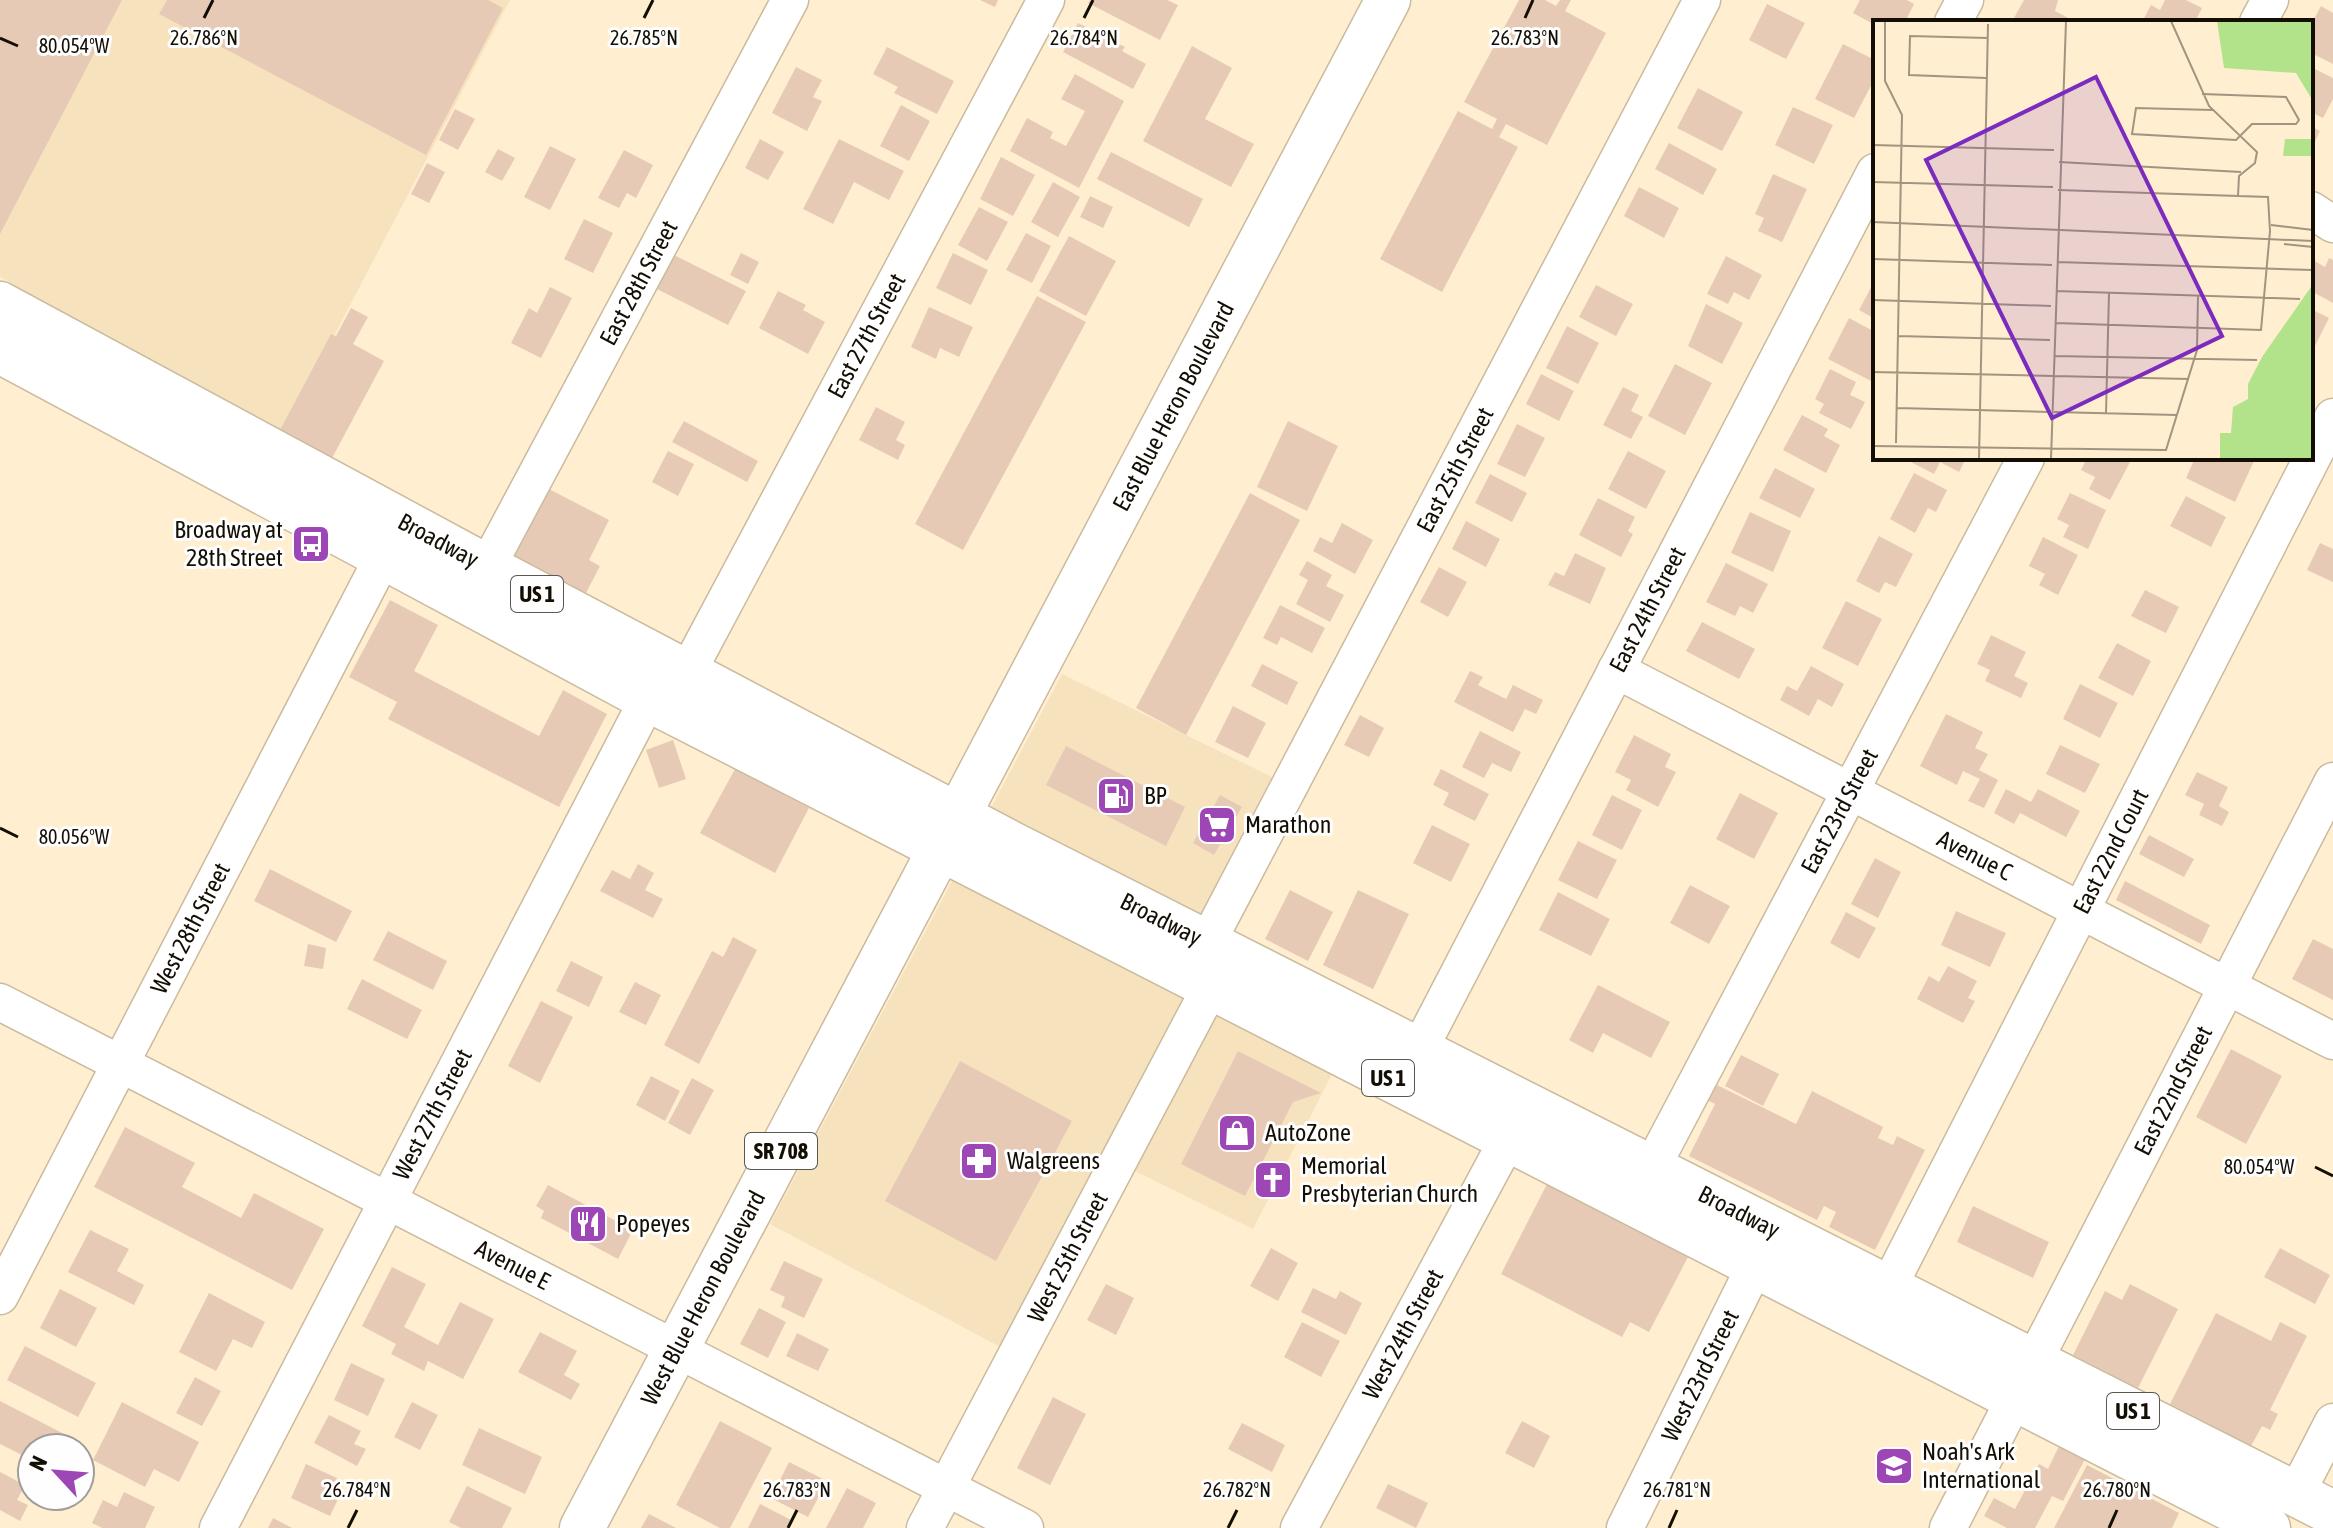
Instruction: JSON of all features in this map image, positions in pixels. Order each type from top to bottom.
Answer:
[{"type":"main road","name":"East Blue Heron Boulevard","points":[[949,831],[1388,0]]},
{"type":"main road","name":"Broadway","points":[[0,304],[687,673],[1210,988],[2268,1528]]},
{"type":"main road","name":"Broadway","points":[[0,351],[382,559],[648,699],[1208,941],[2314,1504]]},
{"type":"main road","points":[[265,495],[301,495],[448,575],[464,576],[487,567]]},
{"type":"main road","name":"West Blue Heron Boulevard","points":[[582,1528],[949,831]]},
{"type":"street","name":"East 28th Street","points":[[487,567],[790,0]]},
{"type":"street","name":"East 27th Street","points":[[687,673],[1046,0]]},
{"type":"street","name":"East 25th Street","points":[[1208,941],[1702,0]]},
{"type":"street","points":[[1954,20],[1965,0]]},
{"type":"street","points":[[2259,20],[2270,0]]},
{"type":"street","name":"East 24th Street","points":[[1420,1048],[1873,176]]},
{"type":"street","points":[[2313,211],[2333,224]]},
{"type":"street","name":"East 22nd Court","points":[[2313,456],[2333,417]]},
{"type":"street","name":"East 23rd Street","points":[[1653,1165],[2025,460]]},
{"type":"street","name":"East 22nd Court","points":[[1889,1286],[2077,912],[2311,460]]},
{"type":"street","name":"West 28th Street","points":[[0,1296],[123,1065],[382,559]]},
{"type":"street","name":"Avenue C","points":[[1616,670],[2077,912],[2333,1041]]},
{"type":"street","name":"West 27th Street","points":[[218,1528],[648,699]]},
{"type":"street","name":"East 22nd Street","points":[[1948,1528],[2333,781]]},
{"type":"street","name":"West 25th Street","points":[[925,1528],[1210,988]]},
{"type":"street","name":"Avenue E","points":[[0,1002],[1025,1528]]},
{"type":"street","name":"West 24th Street","points":[[1299,1528],[1508,1139]]},
{"type":"street","name":"West 23rd Street","points":[[1625,1528],[1755,1266]]},
{"type":"street","points":[[2314,1504],[2333,1422]]},
{"type":"shaded area","points":[[0,0],[510,0],[284,431],[0,277]]},
{"type":"shaded area","points":[[1062,674],[1276,779],[1170,988],[1333,1072],[1253,1229],[1102,1155],[1004,1349],[770,1224]]},
{"type":"building","points":[[0,0],[122,0],[0,234]]},
{"type":"building","points":[[167,0],[488,0],[503,8],[426,155],[159,14]]},
{"type":"building","points":[[980,0],[998,0],[995,7]]},
{"type":"building","points":[[1090,0],[1167,0],[1178,5],[1160,40],[1088,3]]},
{"type":"building","points":[[1519,0],[1545,0],[1556,6],[1560,0],[1571,0],[1565,11],[1606,33],[1547,145],[1506,124],[1499,137],[1518,147],[1442,292],[1380,259],[1458,111],[1492,129],[1497,119],[1464,102]]},
{"type":"building","points":[[1860,0],[1907,0],[1914,4],[1906,20],[1873,20],[1873,24],[1853,13]]},
{"type":"building","points":[[2024,0],[2058,0],[2055,11],[2072,20],[2018,20],[2014,18]]},
{"type":"building","points":[[2165,0],[2186,0],[2202,8],[2196,20],[2143,20],[2151,5],[2160,10]]},
{"type":"building","points":[[1767,4],[1805,23],[1786,59],[1749,40]]},
{"type":"building","points":[[2321,6],[2333,13],[2333,64],[2313,54],[2313,21]]},
{"type":"building","points":[[1078,23],[1125,47],[1122,51],[1146,64],[1133,89],[1063,52]]},
{"type":"building","points":[[1843,44],[1873,59],[1873,82],[1854,118],[1815,99]]},
{"type":"building","points":[[1192,46],[1232,68],[1205,119],[1254,144],[1231,187],[1143,141]]},
{"type":"building","points":[[887,47],[954,81],[937,114],[894,93],[898,87],[873,74]]},
{"type":"building","points":[[796,67],[822,80],[813,97],[822,101],[807,131],[772,113]]},
{"type":"building","points":[[2313,68],[2333,78],[2333,99],[2323,118],[2313,113]]},
{"type":"building","points":[[1075,74],[1124,101],[1079,188],[1010,151],[1027,118],[1053,132],[1050,138],[1066,146],[1085,111],[1061,99]]},
{"type":"building","points":[[1698,88],[1743,112],[1722,151],[1677,128]]},
{"type":"building","points":[[901,105],[930,121],[909,161],[880,146]]},
{"type":"building","points":[[1793,107],[1833,125],[1814,164],[1775,145]]},
{"type":"building","points":[[455,109],[475,119],[458,150],[439,140]]},
{"type":"building","points":[[2313,127],[2320,131],[2313,146]]},
{"type":"building","points":[[760,139],[784,152],[768,180],[745,168]]},
{"type":"building","points":[[839,139],[904,171],[889,200],[854,182],[833,224],[803,209]]},
{"type":"building","points":[[1669,143],[1717,169],[1703,195],[1655,169]]},
{"type":"building","points":[[550,146],[576,159],[550,210],[524,197]]},
{"type":"building","points":[[498,149],[515,158],[502,181],[485,172]]},
{"type":"building","points":[[624,150],[653,165],[636,198],[627,193],[619,208],[598,198]]},
{"type":"building","points":[[1111,152],[1203,199],[1189,227],[1097,179]]},
{"type":"building","points":[[1001,157],[1035,175],[1013,216],[980,199]]},
{"type":"building","points":[[427,163],[445,172],[429,203],[411,194]]},
{"type":"building","points":[[1773,174],[1807,189],[1782,242],[1758,231],[1764,218],[1755,214]]},
{"type":"building","points":[[1053,182],[1080,197],[1058,237],[1031,222]]},
{"type":"building","points":[[1639,187],[1679,208],[1664,238],[1624,216]]},
{"type":"building","points":[[1090,196],[1113,207],[1103,228],[1080,217]]},
{"type":"building","points":[[979,207],[1008,222],[987,261],[958,245]]},
{"type":"building","points":[[584,219],[613,233],[593,273],[564,259]]},
{"type":"building","points":[[1026,233],[1051,246],[1032,283],[1006,270]]},
{"type":"building","points":[[1069,236],[1116,261],[1086,316],[1039,291]]},
{"type":"building","points":[[741,253],[759,262],[748,284],[730,275]]},
{"type":"building","points":[[953,253],[988,270],[971,305],[936,288]]},
{"type":"building","points":[[674,255],[746,291],[728,325],[657,289]]},
{"type":"building","points":[[1726,256],[1762,275],[1749,300],[1734,292],[1728,304],[1707,294]]},
{"type":"building","points":[[2329,258],[2333,260],[2333,303],[2313,292],[2313,260],[2325,267]]},
{"type":"building","points":[[1873,284],[1873,318],[1859,310]]},
{"type":"building","points":[[1596,285],[1633,304],[1616,336],[1579,317]]},
{"type":"building","points":[[550,287],[572,298],[541,358],[511,343],[529,308],[537,313]]},
{"type":"building","points":[[778,291],[806,305],[803,310],[825,322],[808,354],[759,328]]},
{"type":"building","points":[[1037,296],[1086,322],[963,550],[915,524]]},
{"type":"building","points":[[1706,304],[1743,323],[1722,364],[1688,346]]},
{"type":"building","points":[[929,307],[973,327],[959,357],[940,348],[936,359],[911,347]]},
{"type":"building","points":[[351,308],[368,317],[353,344],[384,361],[331,460],[279,432],[331,334],[336,336]]},
{"type":"building","points":[[2313,310],[2329,318],[2313,350]]},
{"type":"building","points":[[1849,318],[1873,331],[1873,382],[1828,359]]},
{"type":"building","points":[[1567,326],[1599,343],[1578,384],[1546,368]]},
{"type":"building","points":[[1675,364],[1712,383],[1685,435],[1648,416]]},
{"type":"building","points":[[1830,369],[1856,382],[1850,395],[1865,402],[1851,429],[1819,413],[1824,404],[1815,399]]},
{"type":"building","points":[[1541,374],[1574,391],[1559,421],[1526,404]]},
{"type":"building","points":[[1623,387],[1639,395],[1631,411],[1643,417],[1631,439],[1603,425]]},
{"type":"building","points":[[876,407],[905,422],[896,440],[905,445],[898,460],[859,440]]},
{"type":"building","points":[[1802,415],[1828,429],[1824,436],[1840,445],[1826,473],[1783,450]]},
{"type":"building","points":[[684,421],[758,461],[747,482],[672,442]]},
{"type":"building","points":[[1288,421],[1338,446],[1307,511],[1257,487]]},
{"type":"building","points":[[1517,424],[1545,438],[1525,477],[1497,464]]},
{"type":"building","points":[[668,451],[694,464],[678,496],[652,482]]},
{"type":"building","points":[[1628,451],[1666,471],[1646,509],[1608,489]]},
{"type":"building","points":[[1965,460],[1959,472],[1940,462],[1934,474],[1909,461]]},
{"type":"building","points":[[2086,460],[2130,462],[2110,500],[2089,489],[2095,477],[2081,470]]},
{"type":"building","points":[[2194,460],[2254,461],[2235,502],[2186,478]]},
{"type":"building","points":[[1775,468],[1815,489],[1800,518],[1759,498]]},
{"type":"building","points":[[1914,473],[1947,490],[1936,512],[1928,508],[1915,533],[1890,519]]},
{"type":"building","points":[[1490,474],[1527,493],[1512,522],[1475,503]]},
{"type":"building","points":[[547,488],[609,520],[589,560],[600,566],[586,593],[512,554]]},
{"type":"building","points":[[1250,493],[1300,520],[1186,735],[1136,708]]},
{"type":"building","points":[[2070,493],[2106,510],[2088,549],[2063,537],[2069,525],[2057,519]]},
{"type":"building","points":[[2186,496],[2226,517],[2211,547],[2170,526]]},
{"type":"building","points":[[1598,498],[1635,517],[1628,531],[1633,534],[1621,557],[1579,535]]},
{"type":"building","points":[[1750,512],[1791,531],[1773,572],[1731,553]]},
{"type":"building","points":[[1466,521],[1500,539],[1486,567],[1452,549]]},
{"type":"building","points":[[1342,523],[1373,540],[1355,574],[1313,551],[1320,537],[1332,543]]},
{"type":"building","points":[[1879,536],[1913,554],[1896,587],[1885,582],[1879,593],[1856,581]]},
{"type":"building","points":[[2043,537],[2078,555],[2058,595],[2039,585],[2045,574],[2029,566]]},
{"type":"building","points":[[2320,543],[2333,549],[2333,582],[2307,570]]},
{"type":"building","points":[[1575,553],[1606,568],[1590,604],[1548,585],[1555,572],[1564,576]]},
{"type":"building","points":[[1307,561],[1332,575],[1326,586],[1344,595],[1330,622],[1296,604],[1308,580],[1299,575]]},
{"type":"building","points":[[1726,563],[1768,584],[1753,613],[1740,606],[1735,616],[1706,602]]},
{"type":"building","points":[[1439,567],[1467,582],[1448,617],[1420,602]]},
{"type":"building","points":[[2145,590],[2179,607],[2166,633],[2131,616]]},
{"type":"building","points":[[390,600],[438,625],[414,671],[539,736],[563,690],[607,714],[559,807],[388,719],[397,702],[349,677]]},
{"type":"building","points":[[1846,601],[1882,619],[1858,666],[1822,648]]},
{"type":"building","points":[[1280,605],[1325,628],[1312,653],[1281,637],[1277,645],[1263,638]]},
{"type":"building","points":[[1702,622],[1755,649],[1739,679],[1686,651]]},
{"type":"building","points":[[1991,635],[2026,652],[2014,676],[2028,683],[2021,698],[1985,681],[1990,670],[1977,664]]},
{"type":"building","points":[[2117,643],[2151,661],[2133,696],[2098,678]]},
{"type":"building","points":[[1262,664],[1298,682],[1287,705],[1251,686]]},
{"type":"building","points":[[1811,666],[1844,684],[1832,707],[1818,699],[1809,716],[1780,700],[1787,686],[1797,691]]},
{"type":"building","points":[[1470,671],[1483,677],[1478,685],[1506,699],[1513,685],[1543,700],[1536,714],[1525,709],[1513,732],[1454,702]]},
{"type":"building","points":[[2080,684],[2118,703],[2100,738],[2063,719]]},
{"type":"building","points":[[1233,706],[1266,723],[1248,758],[1215,742]]},
{"type":"building","points":[[1946,714],[1983,732],[1975,748],[1988,754],[1979,770],[1998,780],[1984,808],[1968,801],[1980,779],[1963,771],[1957,785],[1920,766]]},
{"type":"building","points":[[1360,715],[1384,728],[1369,757],[1344,745]]},
{"type":"building","points":[[1480,731],[1521,752],[1511,772],[1492,763],[1484,778],[1462,767]]},
{"type":"building","points":[[1634,735],[1671,754],[1665,767],[1676,772],[1658,807],[1626,790],[1631,780],[1615,772]]},
{"type":"building","points":[[673,740],[686,779],[659,788],[646,750]]},
{"type":"building","points":[[2060,745],[2100,764],[2085,793],[2046,774]]},
{"type":"building","name":"BP","points":[[1066,746],[1185,807],[1166,846],[1046,785]]},
{"type":"building","points":[[735,769],[809,808],[775,873],[700,833]]},
{"type":"building","points":[[1441,769],[1489,794],[1475,821],[1443,805],[1449,793],[1433,785]]},
{"type":"building","points":[[2197,772],[2228,787],[2219,806],[2229,812],[2222,826],[2199,815],[2204,804],[2185,795]]},
{"type":"building","points":[[2006,789],[2031,802],[2038,789],[2080,811],[2066,837],[2020,813],[2014,824],[1994,813]]},
{"type":"building","points":[[1740,793],[1778,813],[1754,859],[1716,839]]},
{"type":"building","name":"Marathon","points":[[1220,795],[1242,807],[1214,855],[1193,843]]},
{"type":"building","points":[[1612,795],[1642,810],[1622,850],[1592,835]]},
{"type":"building","points":[[1432,825],[1470,844],[1451,882],[1413,863]]},
{"type":"building","points":[[2149,835],[2194,859],[2184,877],[2139,854]]},
{"type":"building","points":[[1578,841],[1617,860],[1597,899],[1558,880]]},
{"type":"building","points":[[1875,858],[1901,872],[1878,918],[1851,904]]},
{"type":"building","points":[[638,864],[654,873],[645,890],[663,899],[653,918],[600,891],[612,870],[630,879]]},
{"type":"building","points":[[270,869],[352,911],[336,942],[254,901]]},
{"type":"building","points":[[2125,881],[2210,925],[2201,944],[2116,900]]},
{"type":"building","points":[[1690,885],[1730,906],[1709,944],[1670,923]]},
{"type":"building","points":[[1290,890],[1333,912],[1308,961],[1265,939]]},
{"type":"building","points":[[1358,890],[1409,914],[1373,989],[1323,965]]},
{"type":"building","points":[[1558,892],[1610,919],[1591,956],[1539,930]]},
{"type":"building","points":[[1956,911],[2006,933],[1990,967],[1941,945]]},
{"type":"building","points":[[1846,912],[1876,928],[1859,959],[1830,943]]},
{"type":"building","points":[[388,931],[447,961],[433,990],[373,960]]},
{"type":"building","points":[[733,937],[757,950],[699,1064],[664,1045],[712,951],[723,957]]},
{"type":"building","points":[[2313,939],[2333,949],[2333,1000],[2292,979]]},
{"type":"building","points":[[308,944],[326,948],[323,969],[304,966]]},
{"type":"building","points":[[571,961],[603,977],[589,1007],[556,991]]},
{"type":"building","points":[[1948,966],[1977,981],[1968,998],[1975,1001],[1963,1023],[1917,999],[1929,976],[1939,982]]},
{"type":"building","points":[[362,979],[422,1010],[407,1039],[347,1009]]},
{"type":"building","points":[[635,982],[661,995],[646,1025],[619,1012]]},
{"type":"building","points":[[1598,985],[1670,1022],[1651,1058],[1603,1033],[1593,1053],[1569,1040]]},
{"type":"building","points":[[541,1001],[573,1017],[540,1083],[508,1066]]},
{"type":"building","points":[[2231,1049],[2282,1076],[2246,1144],[2196,1117]]},
{"type":"building","name":"AutoZone","points":[[1238,1051],[1321,1093],[1293,1102],[1245,1196],[1181,1164]]},
{"type":"building","points":[[1741,1055],[1779,1074],[1763,1106],[1725,1086]]},
{"type":"building","name":"Walgreens","points":[[960,1061],[1072,1121],[996,1261],[885,1201]]},
{"type":"building","points":[[651,1076],[680,1091],[665,1121],[636,1105]]},
{"type":"building","points":[[692,1078],[714,1090],[690,1135],[668,1123]]},
{"type":"building","points":[[1715,1084],[1796,1124],[1812,1091],[1883,1127],[1878,1138],[1893,1145],[1897,1136],[1925,1150],[1875,1250],[1829,1227],[1836,1212],[1824,1206],[1817,1220],[1689,1156],[1715,1104],[1707,1100]]},
{"type":"building","points":[[125,1127],[195,1163],[182,1187],[241,1218],[254,1193],[324,1229],[292,1290],[94,1187]]},
{"type":"building","points":[[1547,1184],[1688,1257],[1649,1332],[1630,1322],[1622,1337],[1501,1274]]},
{"type":"building","points":[[548,1185],[633,1230],[618,1259],[541,1218],[544,1211],[536,1206]]},
{"type":"building","points":[[1973,1206],[2049,1242],[2033,1278],[1957,1242]]},
{"type":"building","points":[[90,1230],[129,1249],[117,1271],[144,1285],[134,1305],[68,1272]]},
{"type":"building","points":[[1271,1248],[1298,1263],[1278,1301],[1250,1286]]},
{"type":"building","points":[[2280,1248],[2330,1275],[2315,1304],[2264,1277]]},
{"type":"building","points":[[784,1261],[823,1279],[804,1318],[781,1307],[785,1297],[770,1290]]},
{"type":"building","points":[[392,1267],[426,1284],[404,1327],[438,1345],[460,1302],[494,1319],[463,1379],[428,1361],[424,1371],[391,1354],[396,1344],[362,1326]]},
{"type":"building","points":[[1106,1284],[1134,1298],[1116,1335],[1087,1320]]},
{"type":"building","points":[[2130,1284],[2178,1309],[2138,1388],[2073,1355],[2105,1291],[2122,1300]]},
{"type":"building","points":[[1313,1288],[1336,1299],[1340,1291],[1362,1303],[1346,1335],[1301,1312]]},
{"type":"building","points":[[60,1289],[97,1308],[76,1347],[40,1328]]},
{"type":"building","points":[[209,1293],[265,1322],[252,1348],[233,1339],[216,1371],[179,1352]]},
{"type":"building","points":[[759,1308],[786,1322],[768,1358],[740,1344]]},
{"type":"building","points":[[2216,1313],[2271,1341],[2280,1322],[2307,1336],[2270,1410],[2278,1414],[2270,1430],[2262,1426],[2251,1446],[2170,1404]]},
{"type":"building","points":[[1302,1322],[1340,1341],[1321,1377],[1284,1357]]},
{"type":"building","points":[[540,1332],[577,1351],[564,1375],[580,1384],[571,1400],[518,1372]]},
{"type":"building","points":[[797,1333],[829,1349],[818,1371],[786,1356]]},
{"type":"building","points":[[25,1346],[96,1383],[78,1417],[7,1380]]},
{"type":"building","points":[[351,1363],[385,1379],[368,1416],[334,1400]]},
{"type":"building","points":[[195,1377],[221,1391],[202,1426],[176,1413]]},
{"type":"building","points":[[1053,1397],[1086,1414],[1050,1485],[1017,1468]]},
{"type":"building","points":[[0,1401],[60,1432],[16,1432],[16,1452],[0,1444]]},
{"type":"building","points":[[122,1402],[199,1442],[179,1482],[154,1469],[145,1487],[96,1462],[96,1454]]},
{"type":"building","points":[[412,1402],[438,1415],[420,1450],[394,1437]]},
{"type":"building","points":[[329,1415],[361,1431],[354,1444],[366,1449],[357,1466],[314,1443]]},
{"type":"building","points":[[720,1421],[772,1448],[730,1528],[720,1528],[676,1505]]},
{"type":"building","points":[[1522,1421],[1550,1436],[1534,1468],[1505,1453]]},
{"type":"building","points":[[1242,1423],[1285,1445],[1272,1472],[1228,1449]]},
{"type":"building","points":[[479,1428],[542,1457],[525,1494],[462,1465]]},
{"type":"building","points":[[2059,1446],[2085,1459],[2063,1501],[2052,1496],[2035,1528],[2007,1528],[1984,1516],[1994,1498],[2015,1509],[2039,1464],[2048,1469]]},
{"type":"building","points":[[789,1462],[827,1481],[808,1517],[771,1498]]},
{"type":"building","points":[[306,1464],[337,1478],[330,1493],[339,1497],[330,1516],[291,1498]]},
{"type":"building","points":[[2087,1465],[2179,1513],[2172,1528],[2054,1528]]},
{"type":"building","points":[[0,1472],[16,1480],[16,1512],[24,1512],[20,1521],[0,1510]]},
{"type":"building","points":[[1388,1484],[1428,1503],[1416,1528],[1376,1508]]},
{"type":"building","points":[[467,1486],[512,1508],[502,1528],[461,1528],[449,1522]]},
{"type":"building","points":[[847,1488],[876,1503],[863,1528],[826,1528]]},
{"type":"building","points":[[124,1492],[155,1507],[145,1528],[102,1528],[92,1523],[103,1500],[117,1507]]},
{"type":"building","points":[[760,1504],[791,1520],[787,1528],[748,1528]]},
{"type":"building","points":[[649,1514],[676,1528],[641,1528]]},
{"type":"building","points":[[273,1518],[292,1528],[268,1528]]},
{"type":"place","name":"Broadway at 28th Street","points":[[311,544]]},
{"type":"place","name":"BP","points":[[1116,796]]},
{"type":"place","name":"Marathon","points":[[1217,825]]},
{"type":"place","name":"AutoZone","points":[[1237,1133]]},
{"type":"place","name":"Walgreens","points":[[979,1161]]},
{"type":"place","name":"Memorial Presbyterian Church","points":[[1273,1180]]},
{"type":"place","name":"Popeyes","points":[[588,1224]]},
{"type":"place","name":"Noah's Ark International","points":[[1894,1466]]}]
